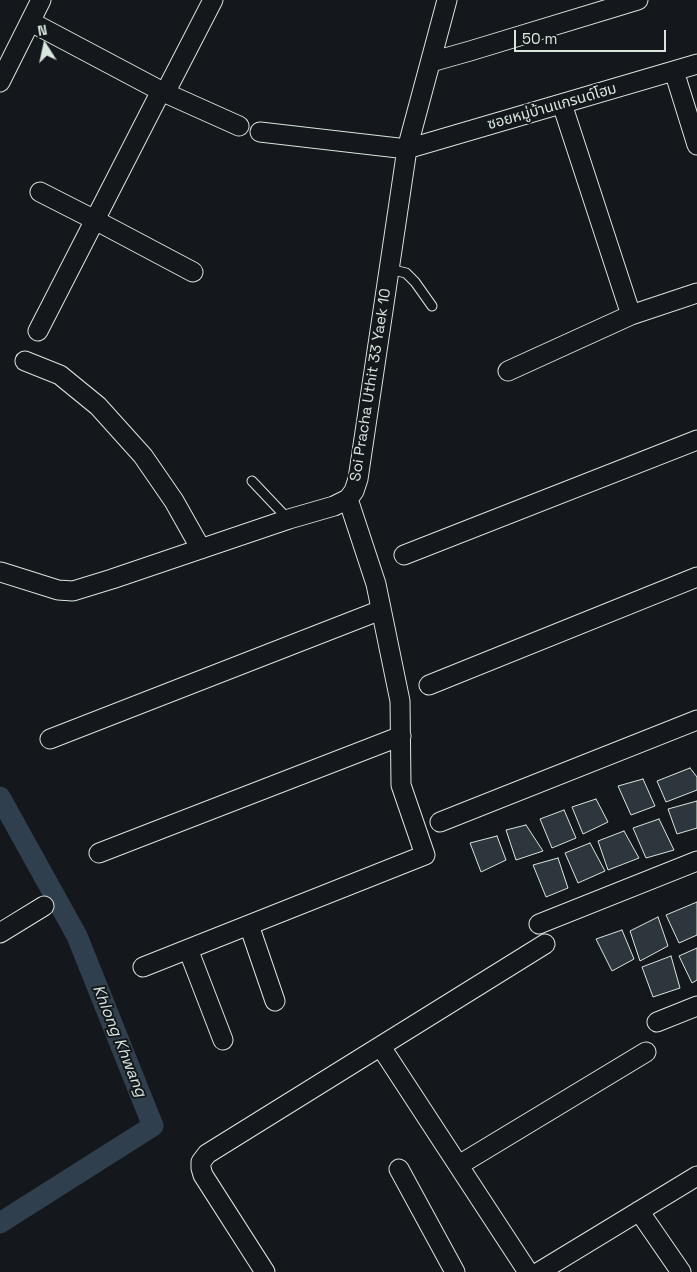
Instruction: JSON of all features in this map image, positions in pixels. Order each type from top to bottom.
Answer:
[{"type":"street","points":[[0,82],[41,0]]},
{"type":"street","points":[[38,331],[213,0]]},
{"type":"street","name":"Soi Pracha Uthit 33 Yaek 10","points":[[1,572],[58,590],[73,591],[289,519],[334,506],[348,499],[354,491],[358,479],[407,150],[447,0]]},
{"type":"street","points":[[431,62],[638,0]]},
{"type":"street","points":[[30,22],[163,92],[239,126]]},
{"type":"street","name":"ซอยหมู่บ้านแกรนด์โฮม","points":[[407,150],[697,64]]},
{"type":"street","points":[[674,71],[697,145]]},
{"type":"street","points":[[562,104],[631,315]]},
{"type":"street","points":[[260,132],[407,150]]},
{"type":"street","points":[[40,192],[193,272]]},
{"type":"street","points":[[508,371],[631,315],[697,293]]},
{"type":"street","points":[[25,361],[60,375],[98,406],[143,456],[174,501],[201,549]]},
{"type":"street","points":[[404,555],[697,440]]},
{"type":"street","points":[[143,967],[425,855],[401,784],[400,701],[376,584],[348,499]]},
{"type":"street","points":[[429,685],[697,577]]},
{"type":"street","points":[[50,740],[381,610]]},
{"type":"street","points":[[440,822],[697,720]]},
{"type":"street","points":[[99,854],[401,736]]},
{"type":"street","points":[[539,924],[697,861]]},
{"type":"street","points":[[0,934],[44,906]]},
{"type":"street","points":[[249,925],[275,1001]]},
{"type":"street","points":[[265,1272],[200,1168],[201,1162],[207,1154],[545,944]]},
{"type":"street","points":[[188,949],[223,1040]]},
{"type":"street","points":[[657,1022],[697,1006]]},
{"type":"street","points":[[381,1047],[528,1272]]},
{"type":"street","points":[[459,1165],[646,1052]]},
{"type":"street","points":[[399,1169],[455,1272]]},
{"type":"street","points":[[539,1272],[697,1176]]},
{"type":"street","points":[[639,1211],[681,1272]]},
{"type":"lane","points":[[389,269],[406,274],[415,282],[432,306]]},
{"type":"lane","points":[[252,481],[289,519]]},
{"type":"building","points":[[690,768],[697,777],[697,790],[666,802],[657,781]]},
{"type":"building","points":[[643,779],[655,806],[631,815],[618,786]]},
{"type":"building","points":[[596,799],[608,822],[583,834],[572,807]]},
{"type":"building","points":[[697,801],[697,828],[677,834],[668,809]]},
{"type":"building","points":[[564,810],[576,838],[552,848],[540,819]]},
{"type":"building","points":[[659,819],[674,850],[646,858],[633,828]]},
{"type":"building","points":[[526,825],[543,851],[516,860],[506,830]]},
{"type":"building","points":[[624,831],[639,858],[608,870],[598,841]]},
{"type":"building","points":[[497,836],[506,860],[481,872],[470,843]]},
{"type":"building","points":[[590,843],[605,871],[578,883],[565,853]]},
{"type":"building","points":[[558,858],[568,888],[546,897],[533,865]]},
{"type":"building","points":[[697,902],[697,935],[679,943],[666,915]]},
{"type":"building","points":[[658,917],[668,946],[640,961],[630,931]]},
{"type":"building","points":[[622,930],[634,959],[612,971],[596,939]]},
{"type":"building","points":[[697,948],[697,980],[692,983],[679,956]]},
{"type":"building","points":[[671,956],[680,988],[653,997],[642,967]]},
{"type":"waterway","name":"Khlong Khwang","points":[[0,797],[77,936],[153,1126],[0,1223]]}]
